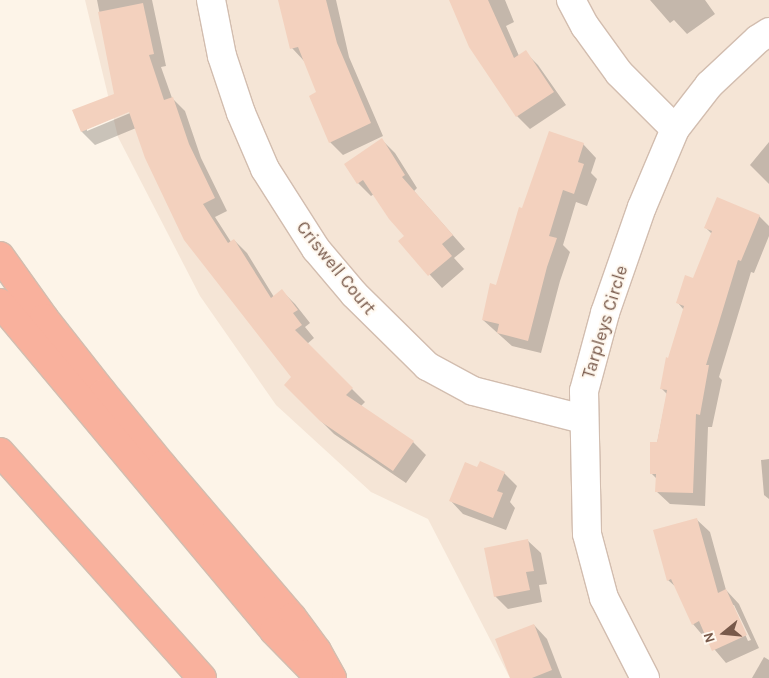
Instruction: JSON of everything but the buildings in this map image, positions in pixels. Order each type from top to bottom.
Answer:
[{"type":"highway","points":[[0,256],[44,318],[138,436],[292,616],[317,651],[332,678]]},
{"type":"highway","points":[[0,303],[274,631],[320,678]]},
{"type":"highway","points":[[0,452],[202,678]]},
{"type":"street","name":"Criswell Court","points":[[211,0],[222,56],[241,113],[265,169],[316,249],[354,294],[427,366],[473,392],[583,419]]},
{"type":"street","points":[[572,0],[585,26],[619,73],[675,128]]},
{"type":"street","name":"Tarpleys Circle","points":[[644,678],[604,598],[587,534],[583,419],[584,391],[605,313],[642,207],[675,128],[709,85],[758,39],[769,32]]},
{"type":"shaded area","points":[[85,0],[769,0],[769,678],[510,678],[428,519],[371,492],[276,405],[200,296],[118,137]]}]
